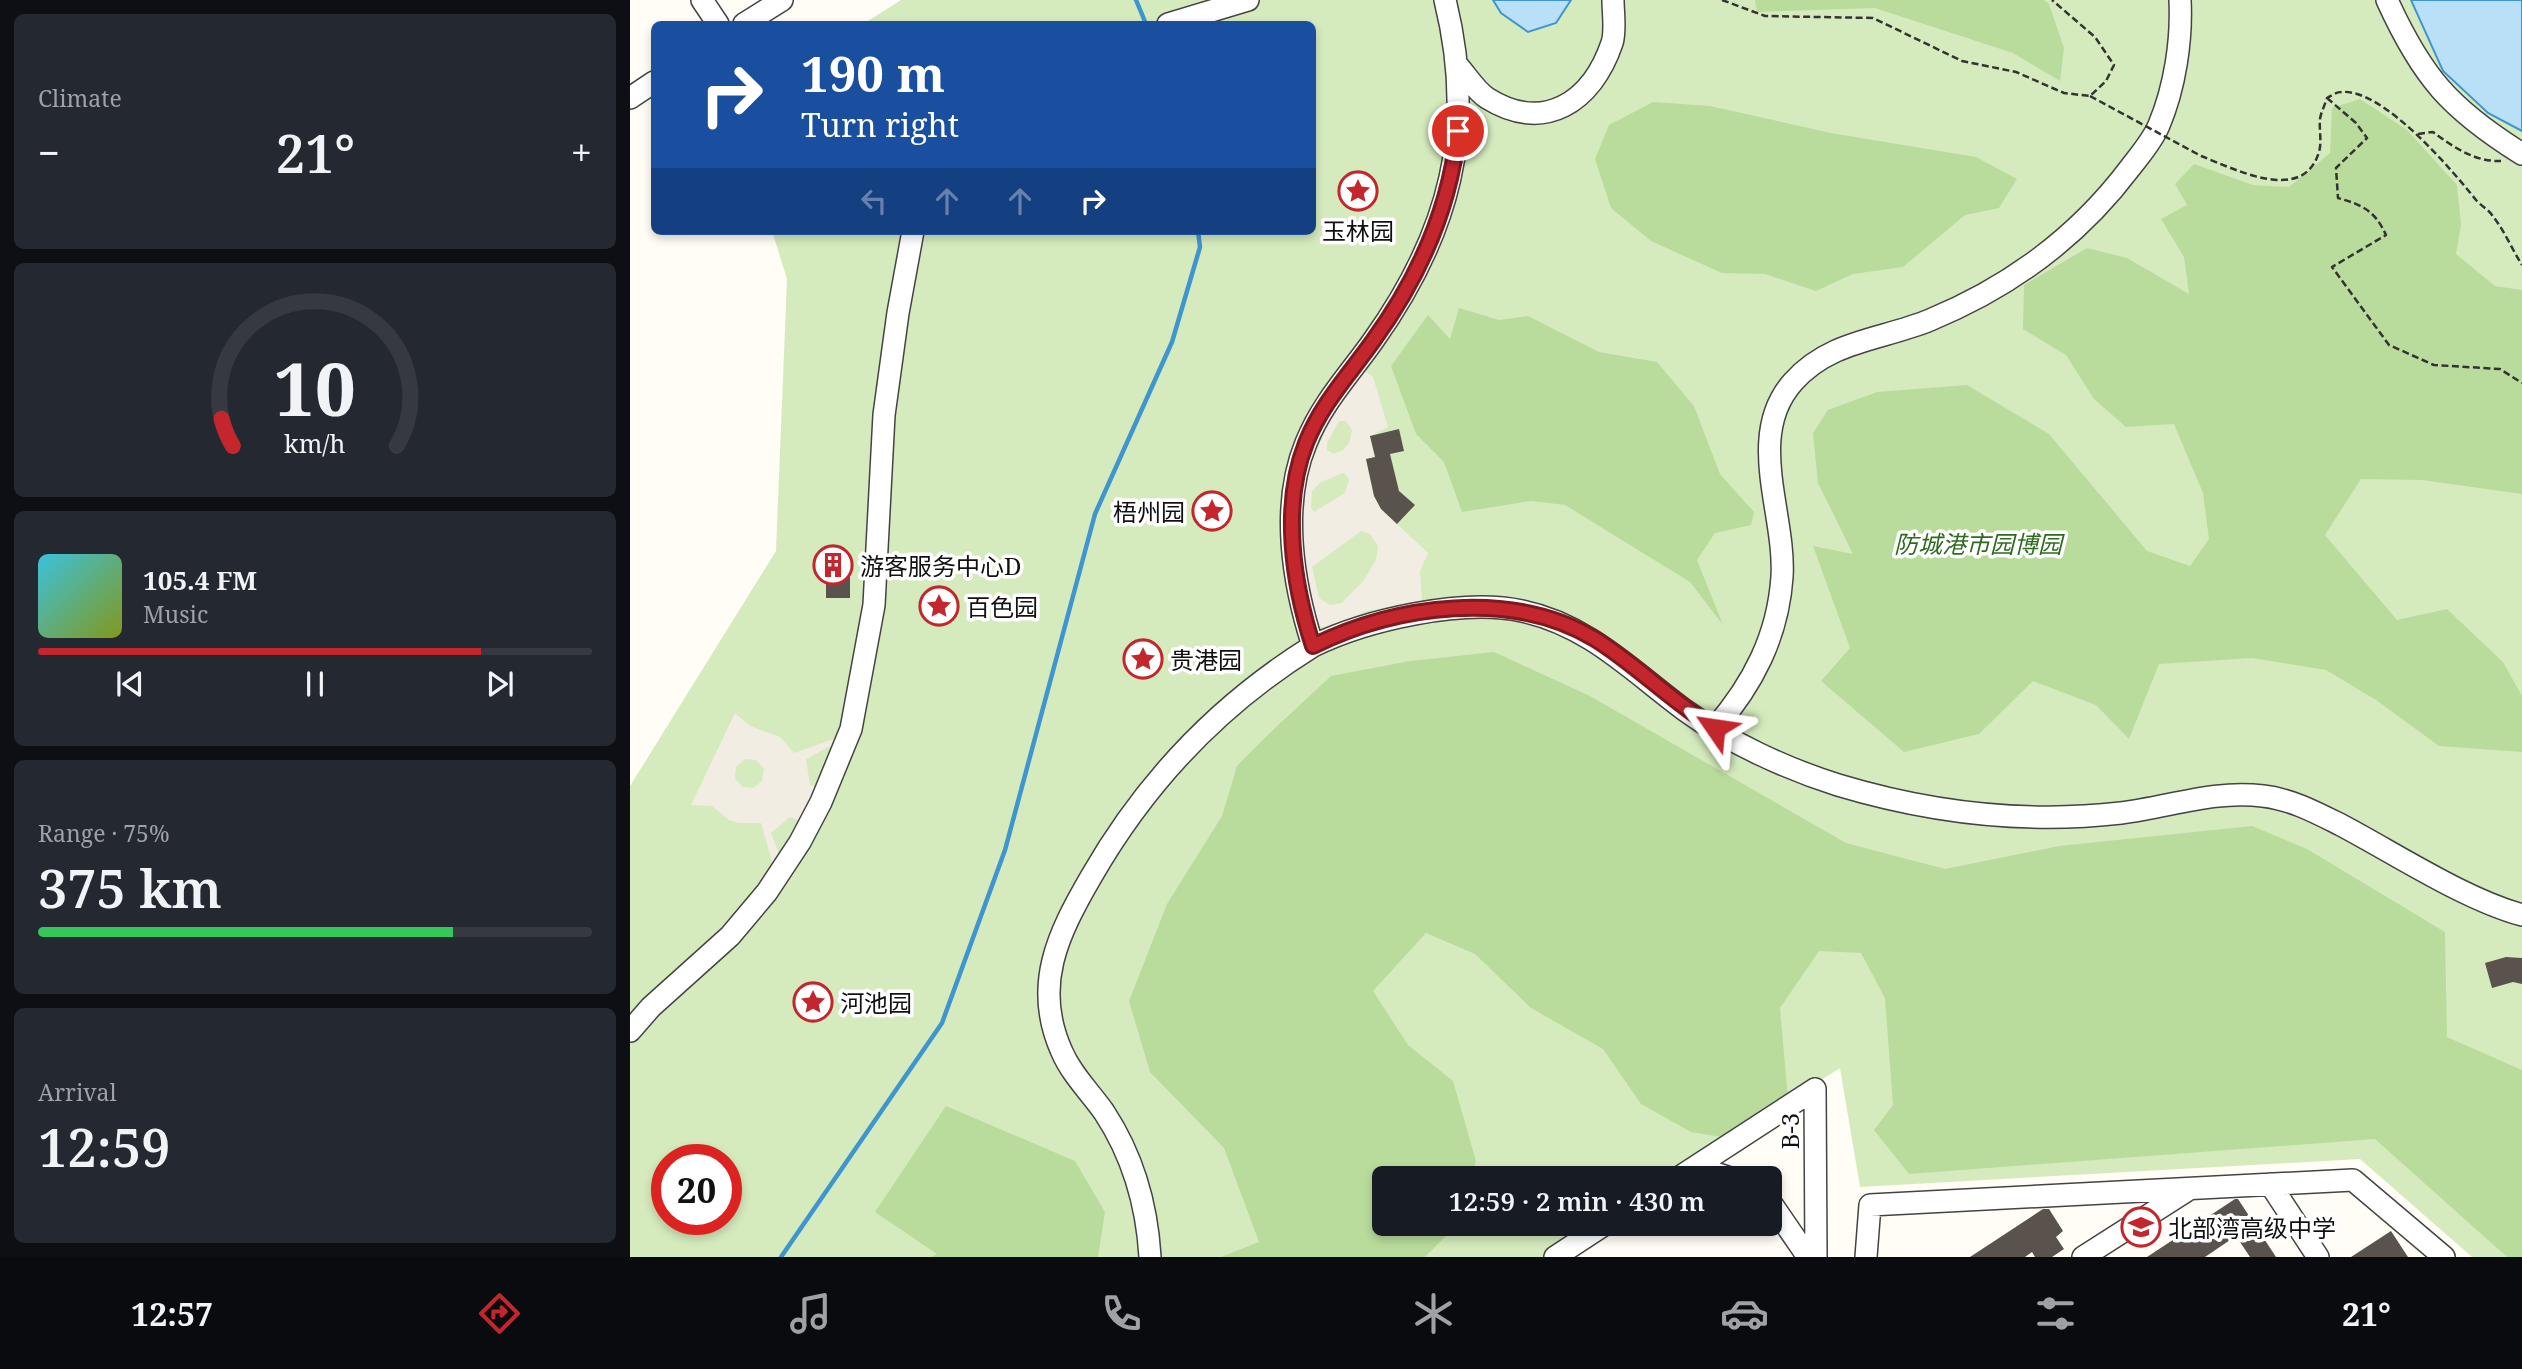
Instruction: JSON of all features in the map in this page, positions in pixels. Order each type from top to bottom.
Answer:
[{"type":"street","points":[[702,0],[716,21]]},
{"type":"street","points":[[749,21],[782,0]]},
{"type":"street","points":[[1182,21],[1248,0]]},
{"type":"street","points":[[1313,646],[1299,604],[1294,571],[1294,488],[1305,444],[1323,407],[1373,342],[1397,304],[1435,231],[1456,154],[1460,108],[1458,66],[1445,0]]},
{"type":"street","points":[[1458,66],[1485,97],[1523,115],[1558,111],[1593,85],[1613,41],[1613,0]]},
{"type":"street","points":[[1715,728],[1742,696],[1756,674],[1779,603],[1782,531],[1769,459],[1770,436],[1779,407],[1791,384],[1814,362],[1847,344],[1915,326],[1980,297],[2033,265],[2080,224],[2126,173],[2159,126],[2175,66],[2180,0]]},
{"type":"street","points":[[2387,0],[2421,66],[2444,95],[2522,154]]},
{"type":"street","points":[[630,98],[651,84]]},
{"type":"street","points":[[630,1031],[651,1007],[730,936],[767,892],[800,842],[821,802],[851,729],[874,605],[884,415],[898,313],[913,235]]},
{"type":"street","points":[[1150,1257],[1142,1196],[1122,1140],[1102,1109],[1079,1082],[1061,1051],[1052,1019],[1048,986],[1054,952],[1067,917],[1110,844],[1162,772],[1218,715],[1313,646],[1341,632],[1413,614],[1519,610],[1570,626],[1596,640],[1688,712],[1715,728],[1807,774],[1891,800],[1956,813],[2057,817],[2125,812],[2226,793],[2279,799],[2321,815],[2477,898],[2522,915]]},
{"type":"street","name":"B-3","points":[[1697,1166],[1815,1089],[1815,1257]]},
{"type":"street","points":[[1866,1257],[1870,1205],[2353,1180],[2444,1257]]},
{"type":"street","points":[[2270,1184],[2318,1257]]},
{"type":"street","points":[[2083,1257],[2190,1188]]},
{"type":"street","points":[[1782,1219],[1808,1257]]},
{"type":"street","points":[[1555,1257],[1587,1236]]},
{"type":"path","points":[[1722,0],[1765,16],[1873,18],[1962,61],[2016,72],[2063,93],[2090,96],[2202,156],[2254,176],[2287,182],[2309,169],[2319,151],[2320,119],[2326,99],[2340,92],[2357,94],[2418,134],[2493,216],[2514,247],[2522,265]]},
{"type":"path","points":[[2052,0],[2095,37],[2114,65],[2106,80],[2090,96]]},
{"type":"path","points":[[2326,99],[2356,123],[2367,138],[2336,168],[2338,198],[2364,205],[2378,218],[2386,235],[2332,267],[2389,345],[2434,365],[2500,369],[2522,383]]},
{"type":"path","points":[[2418,134],[2433,132],[2474,157]]},
{"type":"green space","name":"防城港市园博园","points":[[901,0],[2522,0],[2522,1257],[2472,1257],[2360,1159],[1860,1187],[1840,1068],[1688,1166],[1372,1166],[1372,1236],[1578,1236],[1546,1257],[630,1257],[630,786],[776,551],[787,279],[773,235],[1316,235],[1316,21],[868,21]]},
{"type":"green space","points":[[1755,0],[2044,0],[2049,4],[2064,48],[2060,81],[2013,53],[1875,8],[1757,12]]},
{"type":"green space","points":[[2360,99],[2407,130],[2457,185],[2461,225],[2456,254],[2495,286],[2522,290],[2522,494],[2422,480],[2361,479],[2325,535],[2397,620],[2447,609],[2503,662],[2522,696],[2522,752],[2439,746],[2376,700],[2326,670],[2252,658],[2159,664],[2129,739],[2096,705],[2033,681],[1979,734],[1904,752],[1821,681],[1850,648],[1813,546],[1853,554],[1818,483],[1813,433],[1828,410],[1877,392],[1967,385],[2049,434],[2147,551],[2190,566],[2209,539],[2203,493],[2174,424],[2126,427],[2094,399],[2066,355],[2023,329],[2024,285],[2087,248],[2127,258],[2189,294],[2184,257],[2161,219],[2187,205],[2175,184],[2194,164],[2253,185],[2289,187],[2330,153],[2332,108]]},
{"type":"green space","points":[[1653,102],[1710,106],[1831,133],[1976,157],[2017,179],[1999,208],[1965,215],[1903,267],[1853,274],[1816,291],[1765,274],[1722,273],[1651,241],[1611,208],[1595,159],[1609,125]]},
{"type":"green space","points":[[1459,308],[1499,320],[1528,316],[1599,352],[1657,362],[1694,406],[1720,474],[1754,512],[1751,525],[1715,533],[1697,560],[1723,625],[1690,582],[1565,505],[1531,501],[1462,512],[1444,462],[1416,434],[1391,366],[1428,315],[1450,339]]},
{"type":"green space","points":[[1494,652],[1590,696],[1846,843],[1945,869],[2059,846],[2252,826],[2307,849],[2445,932],[2447,1037],[2522,1070],[2522,1257],[2507,1257],[2375,1139],[1909,1174],[1874,1130],[1893,1105],[1885,998],[1861,953],[1819,951],[1780,1008],[1788,1099],[1728,1138],[1691,1132],[1641,1104],[1603,1049],[1531,1008],[1475,954],[1426,933],[1373,991],[1408,1045],[1453,1081],[1476,1161],[1474,1166],[1372,1166],[1372,1236],[1446,1236],[1425,1257],[1221,1257],[1259,1242],[1224,1148],[1150,1072],[1129,1001],[1167,904],[1222,816],[1237,766],[1331,676],[1410,661]]},
{"type":"green space","points":[[946,1106],[1075,1161],[1105,1212],[1098,1257],[931,1257],[937,1254],[875,1212]]},
{"type":"shaded area","points":[[1362,369],[1373,377],[1388,427],[1370,436],[1375,457],[1366,460],[1374,496],[1381,509],[1428,553],[1420,571],[1422,601],[1366,611],[1330,628],[1319,626],[1311,617],[1299,571],[1302,486],[1331,416]],"holes":[[[1339,421],[1346,421],[1352,430],[1349,443],[1343,450],[1333,454],[1327,450],[1327,443]],[[1343,473],[1349,479],[1345,493],[1314,512],[1311,508],[1312,491],[1321,482]],[[1361,531],[1370,534],[1378,546],[1376,560],[1364,580],[1342,603],[1330,605],[1319,598],[1312,567]]]},
{"type":"shaded area","points":[[735,713],[750,726],[780,737],[794,753],[848,734],[840,754],[830,746],[806,759],[810,785],[818,787],[801,821],[790,817],[771,833],[780,856],[776,875],[761,823],[739,823],[729,820],[712,806],[691,805]],"holes":[[[745,759],[756,760],[764,769],[762,781],[753,788],[742,787],[735,778],[736,767]]]},
{"type":"water","points":[[1493,0],[1571,0],[1556,23],[1528,32],[1501,13]]},
{"type":"water","points":[[2411,0],[2522,0],[2522,131],[2488,113],[2443,71]]},
{"type":"building","points":[[1399,429],[1404,451],[1390,454],[1399,491],[1415,505],[1397,524],[1381,509],[1374,496],[1366,459],[1375,457],[1370,436]]},
{"type":"building","name":"游客服务中心D","points":[[838,548],[850,573],[850,598],[826,598],[826,578],[817,558]]},
{"type":"building","points":[[2506,957],[2522,958],[2522,984],[2513,982],[2492,988],[2485,963]]},
{"type":"building","points":[[2238,1199],[2276,1257],[2250,1257],[2236,1236],[2205,1257],[2147,1257]]},
{"type":"building","points":[[2043,1209],[2049,1209],[2063,1231],[2056,1237],[2064,1249],[2052,1257],[2035,1257],[2032,1252],[2025,1257],[1970,1257]]},
{"type":"building","points":[[2391,1231],[2408,1257],[2351,1257]]},
{"type":"waterway","points":[[1136,0],[1145,21]]},
{"type":"waterway","points":[[781,1257],[942,1023],[1005,850],[1095,514],[1172,342],[1200,247],[1198,235]]},
{"type":"place","name":"玉林园","points":[[1358,191]]},
{"type":"place","name":"梧州园","points":[[1212,511]]},
{"type":"place","name":"游客服务中心D","points":[[833,565]]},
{"type":"place","name":"百色园","points":[[939,606]]},
{"type":"place","name":"贵港园","points":[[1143,659]]},
{"type":"place","name":"河池园","points":[[813,1002]]},
{"type":"place","name":"北部湾高级中学","points":[[2141,1227]]},
{"type":"route","points":[[1458,131],[1447,194],[1435,231],[1417,269],[1373,342],[1323,407],[1305,444],[1294,488],[1294,571],[1299,604],[1313,646],[1341,632],[1413,614],[1453,610],[1519,610],[1570,626],[1596,640],[1688,712],[1715,728]]}]
